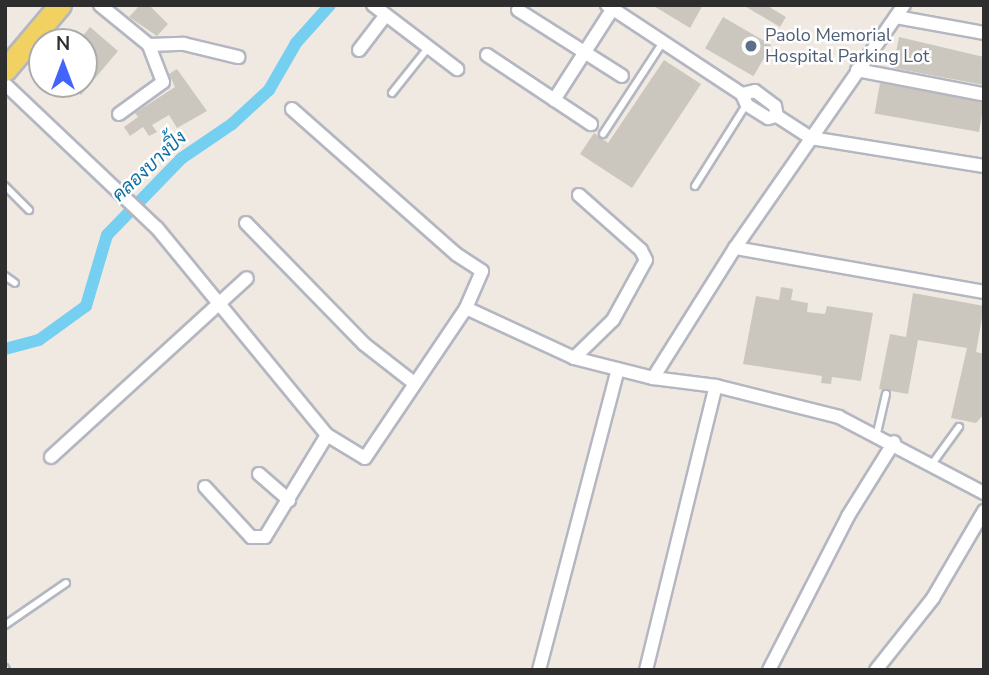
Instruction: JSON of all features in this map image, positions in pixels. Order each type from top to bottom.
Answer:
[{"type":"main road","points":[[5,70],[60,5]]},
{"type":"street","points":[[100,5],[149,45],[163,82],[119,114]]},
{"type":"street","points":[[373,5],[457,69]]},
{"type":"street","points":[[653,378],[735,248],[904,5]]},
{"type":"street","points":[[554,100],[612,7],[745,99],[755,92],[775,106],[776,116],[811,138],[984,166]]},
{"type":"street","points":[[518,10],[622,76]]},
{"type":"street","points":[[359,50],[385,16]]},
{"type":"street","points":[[895,17],[984,33]]},
{"type":"street","points":[[149,45],[184,44],[238,57]]},
{"type":"street","points":[[488,55],[591,124]]},
{"type":"street","points":[[857,70],[982,94]]},
{"type":"street","points":[[5,84],[113,183],[157,228],[327,435],[352,454],[369,455],[466,308],[482,275],[480,267],[457,254],[292,109]]},
{"type":"street","points":[[574,358],[613,320],[646,260],[641,250],[579,195]]},
{"type":"street","points":[[246,223],[364,344],[414,383]]},
{"type":"street","points":[[735,248],[984,292]]},
{"type":"street","points":[[51,457],[247,278]]},
{"type":"street","points":[[466,308],[574,358],[653,378],[716,386],[839,417],[877,433],[984,493]]},
{"type":"street","points":[[539,670],[618,369]]},
{"type":"street","points":[[646,670],[716,386]]},
{"type":"street","points":[[205,487],[251,537],[258,539],[271,532],[327,435]]},
{"type":"street","points":[[769,670],[848,516],[894,442]]},
{"type":"street","points":[[259,474],[289,500]]},
{"type":"street","points":[[876,670],[933,598],[984,511]]},
{"type":"lane","points":[[603,134],[663,42]]},
{"type":"lane","points":[[392,93],[428,48]]},
{"type":"lane","points":[[695,186],[745,99]]},
{"type":"lane","points":[[5,186],[29,210]]},
{"type":"lane","points":[[5,276],[15,283]]},
{"type":"lane","points":[[877,433],[887,394]]},
{"type":"lane","points":[[932,464],[959,427]]},
{"type":"lane","points":[[5,625],[66,583]]},
{"type":"building","points":[[140,5],[149,5],[168,24],[157,36],[129,17]]},
{"type":"building","points":[[652,5],[703,5],[690,28]]},
{"type":"building","points":[[743,5],[766,5],[786,17],[780,27]]},
{"type":"building","points":[[723,17],[771,45],[753,76],[705,48]]},
{"type":"building","points":[[98,34],[118,51],[98,75]]},
{"type":"building","points":[[899,37],[984,57],[984,85],[893,68]]},
{"type":"building","points":[[664,60],[701,84],[632,188],[580,154],[594,133],[608,143]]},
{"type":"building","points":[[177,69],[207,111],[177,128],[169,115],[152,125],[157,132],[149,136],[143,127],[130,136],[124,127],[138,117],[135,113],[175,87],[169,74]]},
{"type":"building","points":[[880,83],[984,101],[979,132],[875,114]]},
{"type":"building","points":[[781,287],[793,289],[791,300],[808,303],[807,312],[825,314],[827,306],[873,313],[861,381],[832,377],[831,384],[821,383],[822,376],[743,364],[756,296],[779,300]]},
{"type":"building","points":[[913,293],[984,306],[976,352],[984,354],[984,414],[976,423],[951,418],[967,348],[918,340],[908,394],[879,389],[890,334],[906,337]]},
{"type":"waterway","name":"คลองบางปิ้ง","points":[[5,349],[39,340],[86,306],[107,235],[182,158],[232,124],[269,90],[296,43],[330,5]]},
{"type":"place","name":"Paolo Memorial Hospital Parking Lot","points":[[751,46]]}]
